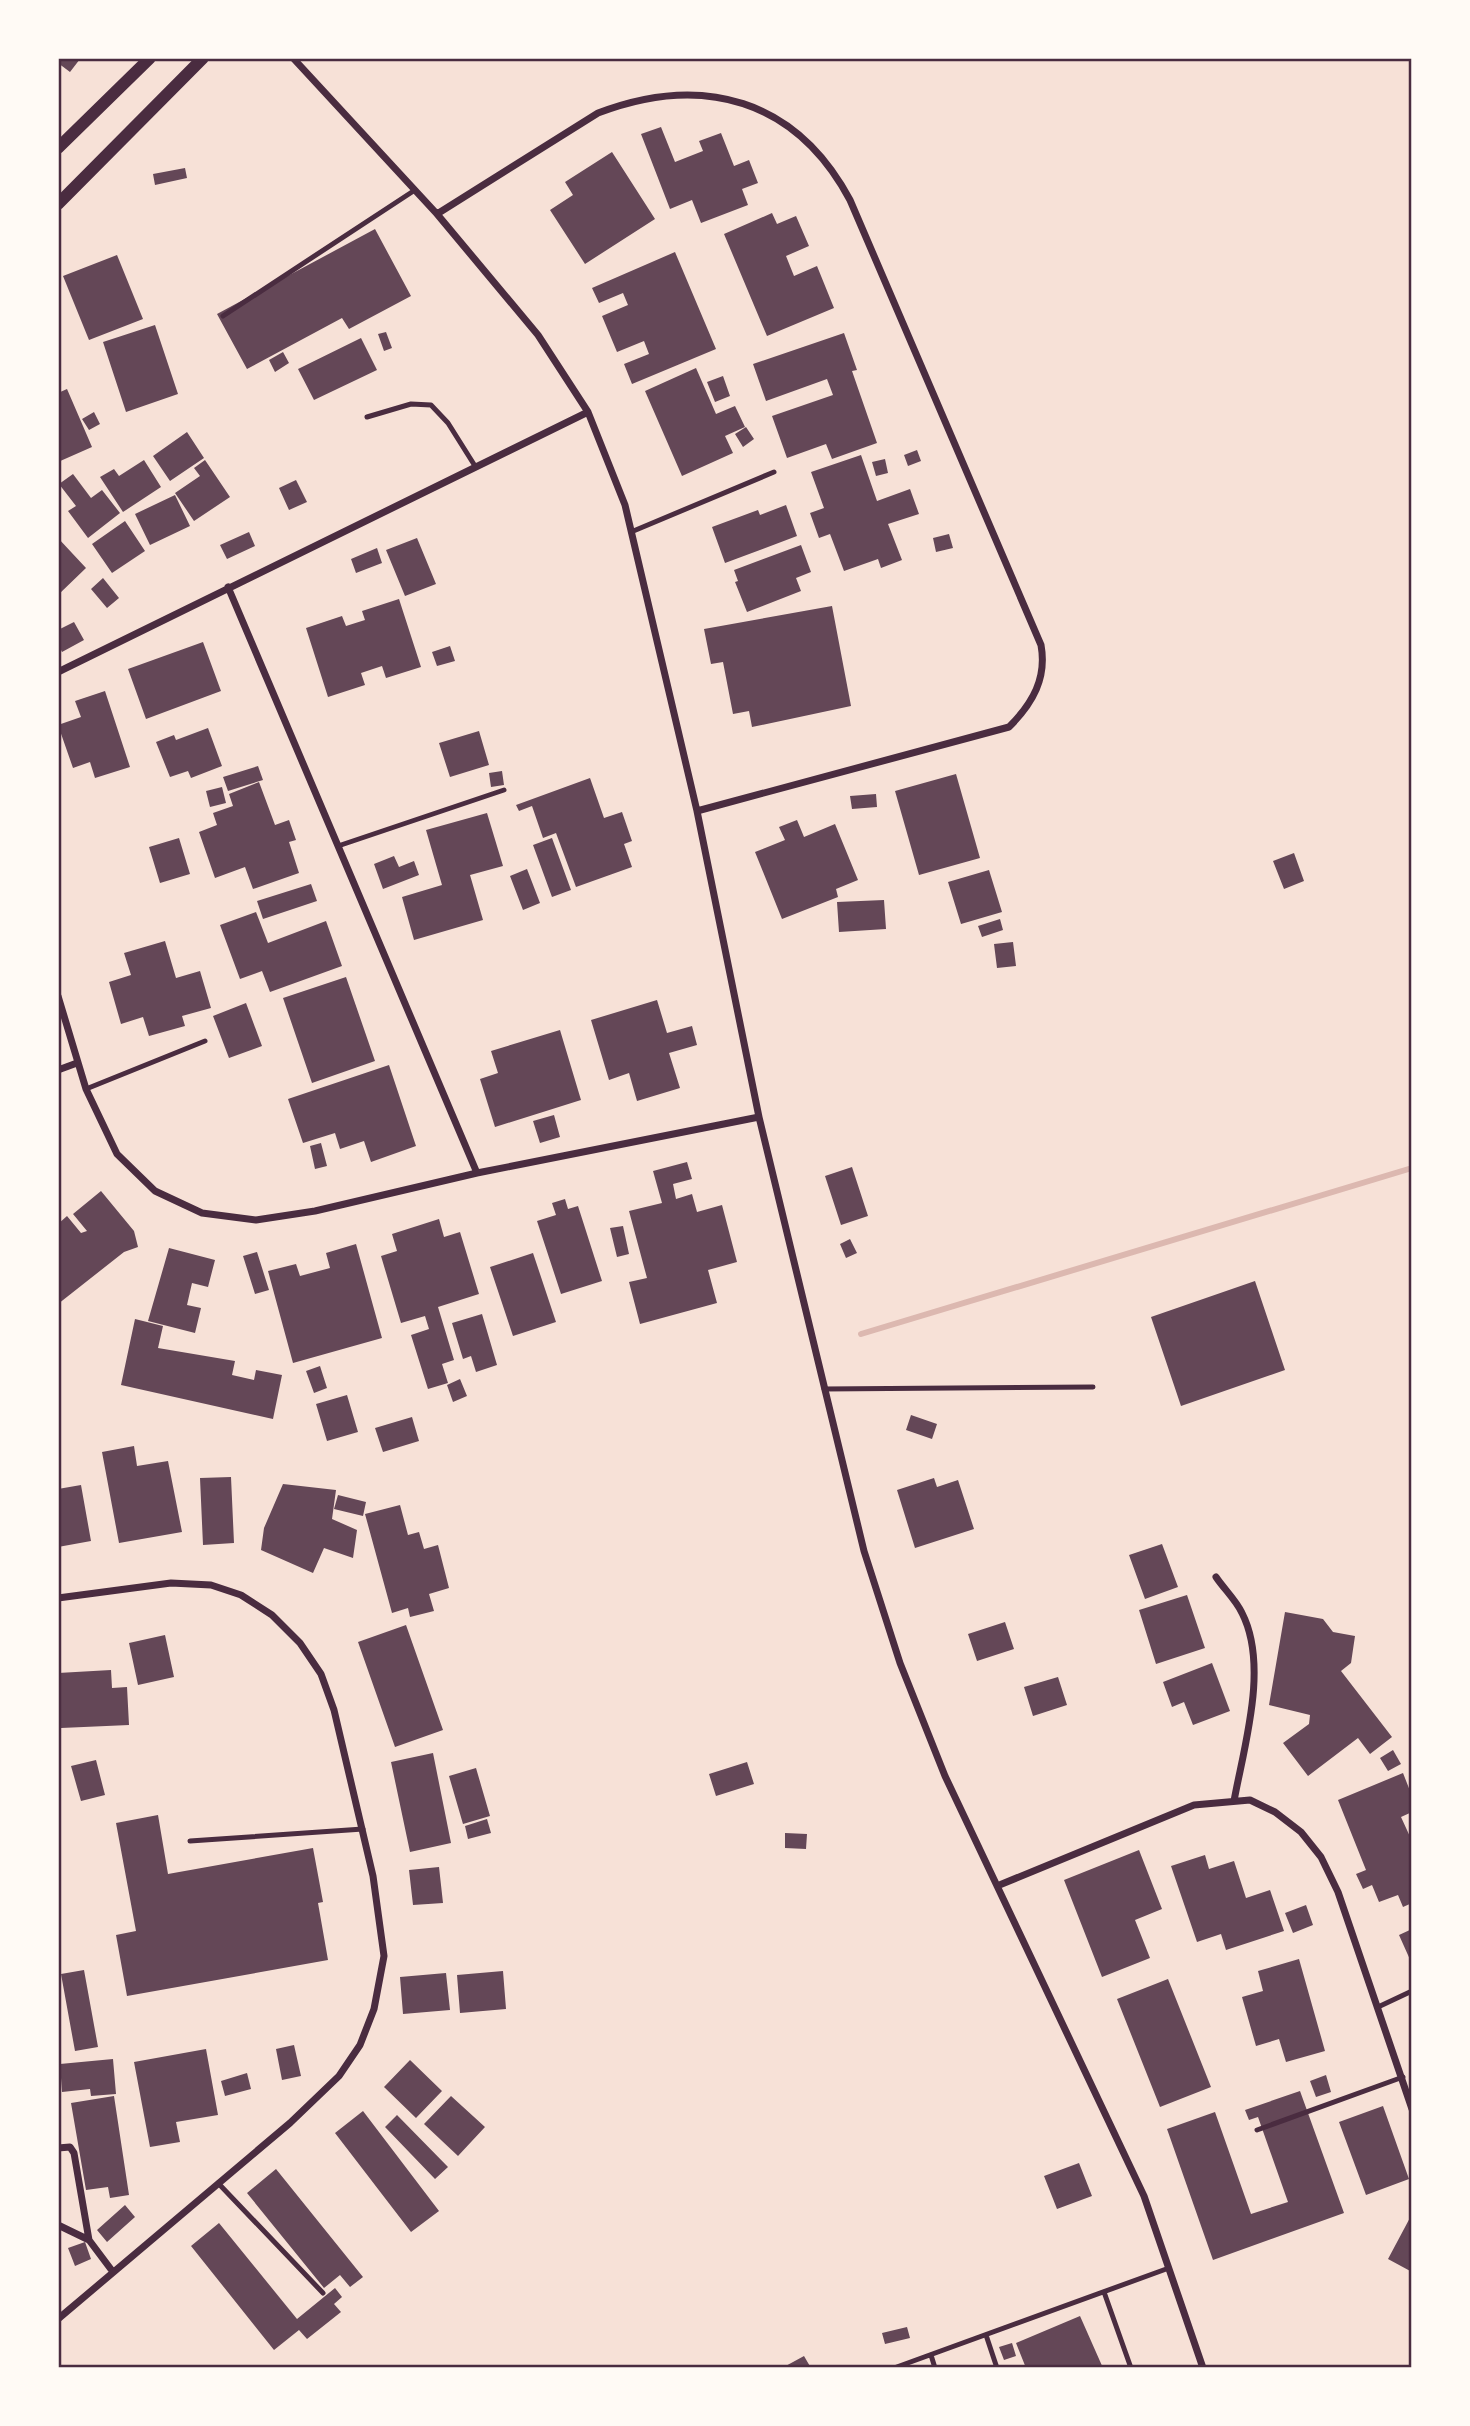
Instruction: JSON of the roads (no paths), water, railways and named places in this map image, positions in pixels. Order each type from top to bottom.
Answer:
[{"type":"street","points":[[58,148],[150,58]]},
{"type":"street","points":[[58,204],[204,58]]},
{"type":"street","points":[[293,58],[437,214],[538,335],[588,412],[625,505],[697,811],[759,1117],[863,1551],[901,1664],[945,1776],[1144,2196],[1203,2368]]},
{"type":"street","points":[[437,214],[598,113],[625,103],[664,94],[724,99],[757,109],[786,123],[835,171],[850,200],[1041,645],[1045,663],[1041,678],[1024,712],[1009,727],[697,811]]},
{"type":"street","points":[[58,672],[588,412]]},
{"type":"street","points":[[228,587],[477,1174]]},
{"type":"street","points":[[58,996],[76,1063],[117,1154],[155,1191],[202,1213],[256,1220],[314,1211],[477,1174],[759,1117]]},
{"type":"street","points":[[58,1070],[76,1063]]},
{"type":"street","points":[[1216,1577],[1242,1612],[1250,1636],[1252,1707],[1234,1801]]},
{"type":"street","points":[[58,1598],[171,1583],[211,1585],[241,1595],[272,1615],[300,1643],[321,1674],[334,1710],[373,1877],[384,1956],[374,2009],[360,2045],[339,2076],[58,2319]]},
{"type":"street","points":[[997,1886],[1194,1805],[1250,1800],[1275,1812],[1301,1832],[1321,1857],[1338,1892],[1412,2109]]},
{"type":"street","points":[[58,2148],[71,2147],[74,2153],[89,2240],[113,2273]]},
{"type":"street","points":[[58,2225],[89,2240]]},
{"type":"lane","points":[[223,316],[415,190]]},
{"type":"lane","points":[[367,418],[411,404],[431,405],[443,416],[475,466]]},
{"type":"lane","points":[[631,532],[774,472]]},
{"type":"lane","points":[[338,846],[504,790]]},
{"type":"lane","points":[[86,1089],[205,1041]]},
{"type":"lane","points":[[824,1389],[1093,1387]]},
{"type":"lane","points":[[190,1841],[363,1829]]},
{"type":"lane","points":[[1378,2007],[1412,1991]]},
{"type":"lane","points":[[1257,2130],[1403,2077]]},
{"type":"lane","points":[[218,2183],[323,2293]]},
{"type":"lane","points":[[894,2368],[1169,2268]]},
{"type":"lane","points":[[1104,2292],[1131,2368]]},
{"type":"lane","points":[[986,2334],[997,2368]]},
{"type":"lane","points":[[931,2355],[935,2368]]},
{"type":"waterway","points":[[861,1334],[1412,1168]]}]
